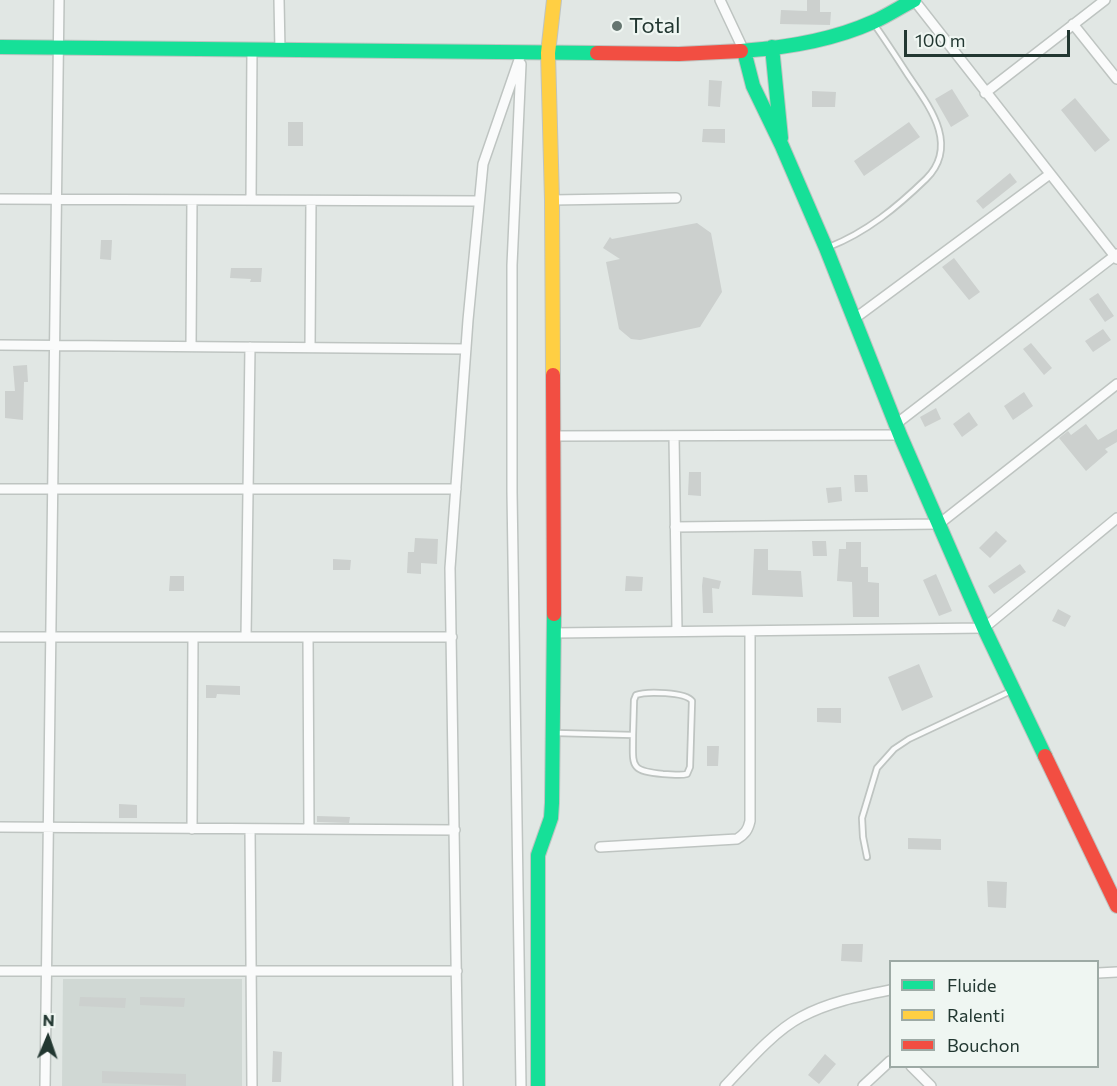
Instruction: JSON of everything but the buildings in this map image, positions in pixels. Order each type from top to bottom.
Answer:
[{"type":"street","points":[[45,1086],[59,0]]},
{"type":"street","points":[[279,0],[280,50]]},
{"type":"street","points":[[538,1086],[538,855],[551,818],[553,733],[552,200],[548,53],[554,0]]},
{"type":"street","points":[[720,0],[744,51],[753,86],[826,248],[898,429],[984,628],[1117,906]]},
{"type":"street","points":[[0,47],[520,55],[548,53],[679,54],[744,51],[789,45],[841,34],[873,22],[914,0],[985,93],[1116,256],[898,429],[674,436],[552,436]]},
{"type":"street","points":[[985,93],[1105,0]]},
{"type":"street","points":[[1073,24],[1117,79]]},
{"type":"street","points":[[772,46],[782,146]]},
{"type":"street","points":[[250,200],[252,50]]},
{"type":"street","points":[[458,1086],[456,830],[450,568],[466,349],[483,164],[520,55]]},
{"type":"street","points":[[520,55],[521,86],[512,265],[512,492],[521,1086]]},
{"type":"street","points":[[854,319],[1050,174]]},
{"type":"street","points":[[552,200],[676,198]]},
{"type":"street","points":[[0,199],[479,201]]},
{"type":"street","points":[[190,346],[192,200]]},
{"type":"street","points":[[310,201],[310,348]]},
{"type":"street","points":[[0,345],[466,349]]},
{"type":"street","points":[[246,637],[250,347]]},
{"type":"street","points":[[675,527],[939,524],[1117,384]]},
{"type":"street","points":[[674,436],[677,632]]},
{"type":"street","points":[[0,489],[456,489]]},
{"type":"street","points":[[554,633],[984,628],[1117,518]]},
{"type":"street","points":[[600,847],[737,839],[748,829],[750,821],[750,631]]},
{"type":"street","points":[[0,637],[453,637]]},
{"type":"street","points":[[192,829],[193,637]]},
{"type":"street","points":[[308,637],[309,829]]},
{"type":"street","points":[[0,827],[456,830]]},
{"type":"street","points":[[250,829],[252,1086]]},
{"type":"street","points":[[0,971],[457,971]]},
{"type":"street","points":[[1099,973],[1117,972]]},
{"type":"street","points":[[725,1086],[773,1039],[800,1017],[841,1000],[889,990]]},
{"type":"street","points":[[863,1086],[889,1063]]},
{"type":"street","points":[[913,1068],[931,1086]]},
{"type":"lane","points":[[826,248],[847,240],[871,226],[934,172],[939,160],[941,146],[937,119],[873,22]]},
{"type":"lane","points":[[867,857],[862,818],[877,768],[894,749],[909,739],[1013,690]]},
{"type":"lane","points":[[643,693],[685,695],[692,700],[690,767],[687,774],[644,772],[637,768],[633,760],[633,735],[636,695],[643,693]]},
{"type":"lane","points":[[553,733],[633,735]]},
{"type":"shaded area","points":[[63,979],[242,979],[242,1086],[62,1086]]},
{"type":"traffic: fast","points":[[741,51],[775,48],[842,34],[878,20],[914,0]]},
{"type":"traffic: fast","points":[[0,47],[597,53]]},
{"type":"traffic: fast","points":[[772,47],[781,138]]},
{"type":"traffic: fast","points":[[744,51],[753,86],[826,248],[900,435],[984,628],[1045,756]]},
{"type":"traffic: fast","points":[[538,1086],[538,855],[551,818],[552,803],[554,614]]},
{"type":"traffic: slow","points":[[553,375],[548,53],[554,0]]},
{"type":"traffic: jam","points":[[597,53],[679,54],[741,51]]},
{"type":"traffic: jam","points":[[553,375],[554,614]]},
{"type":"traffic: jam","points":[[1045,756],[1117,906]]},
{"type":"place","name":"Total","points":[[617,26]]}]
